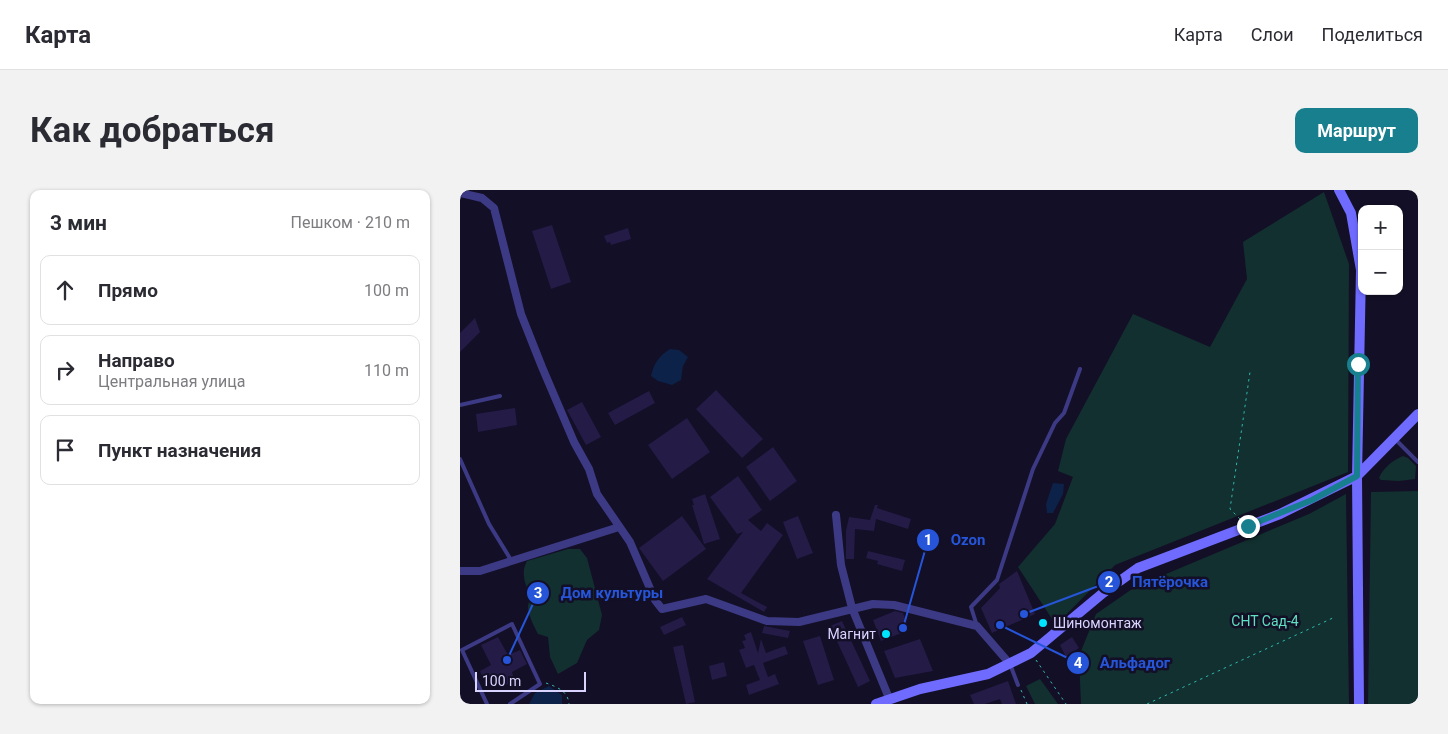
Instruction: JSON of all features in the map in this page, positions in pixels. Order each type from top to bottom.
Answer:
[{"type":"street","points":[[482,198],[488,190]]},
{"type":"street","points":[[1339,190],[1351,213],[1361,270],[1357,476],[1359,704]]},
{"type":"street","points":[[460,193],[482,198],[494,208],[521,314],[542,367],[597,494],[630,542],[655,600],[662,609],[706,599],[767,621],[799,622],[851,607],[873,604],[894,605],[977,626],[1010,664]]},
{"type":"street","points":[[876,704],[889,698],[988,674],[1031,653],[1103,592],[1138,568],[1312,500],[1357,476],[1418,414]]},
{"type":"street","points":[[836,515],[841,565],[851,607],[889,698]]},
{"type":"street","points":[[460,571],[480,571],[619,527]]},
{"type":"lane","points":[[977,626],[971,607],[997,580],[1033,468],[1055,423],[1064,413],[1080,369]]},
{"type":"lane","points":[[460,406],[500,396]]},
{"type":"lane","points":[[1395,439],[1418,462]]},
{"type":"lane","points":[[460,459],[489,524],[511,560]]},
{"type":"lane","points":[[487,704],[462,650],[512,624],[540,684],[510,704]]},
{"type":"lane","points":[[1010,664],[1018,686]]},
{"type":"path","points":[[1248,526],[1230,509],[1250,372]]},
{"type":"path","points":[[1147,704],[1335,617]]},
{"type":"path","points":[[1031,653],[1066,704]]},
{"type":"path","points":[[540,684],[555,685],[568,698],[569,704]]},
{"type":"path","points":[[1018,686],[1027,704]]},
{"type":"green space","points":[[1324,192],[1349,264],[1348,472],[1115,565],[1056,625],[1018,567],[1055,524],[1073,477],[1058,471],[1066,439],[1133,314],[1210,347],[1247,279],[1243,242]]},
{"type":"green space","points":[[1403,456],[1416,466],[1415,479],[1399,481],[1381,480],[1379,478],[1392,462]]},
{"type":"green space","points":[[1418,491],[1418,704],[1368,704],[1371,492]]},
{"type":"green space","name":"СНТ Сад-4","points":[[1346,494],[1349,704],[1081,704],[1079,656],[1096,614],[1135,587],[1309,514]]},
{"type":"green space","points":[[568,549],[580,549],[587,558],[602,615],[599,630],[587,640],[577,663],[558,674],[550,657],[548,637],[538,634],[529,615],[529,597],[524,570],[527,561]]},
{"type":"green space","points":[[1040,679],[1058,704],[1035,704],[1026,686]]},
{"type":"water","points":[[670,349],[679,350],[688,357],[683,366],[681,380],[672,385],[658,381],[651,376],[658,360]]},
{"type":"water","points":[[1053,483],[1064,484],[1063,494],[1053,513],[1047,513],[1046,504]]},
{"type":"water","points":[[549,686],[562,695],[562,704],[529,704],[535,693]]},
{"type":"building","points":[[552,225],[571,282],[551,289],[532,231]]},
{"type":"building","points":[[628,228],[631,239],[611,245],[610,242],[607,243],[604,236]]},
{"type":"building","points":[[475,318],[480,332],[460,352],[460,333]]},
{"type":"building","points":[[716,390],[763,439],[742,458],[696,409]]},
{"type":"building","points":[[649,391],[655,403],[615,425],[608,413]]},
{"type":"building","points":[[582,402],[601,437],[586,445],[567,410]]},
{"type":"building","points":[[515,408],[517,425],[478,432],[476,414]]},
{"type":"building","points":[[687,418],[710,452],[672,479],[648,445]]},
{"type":"building","points":[[773,447],[797,481],[770,501],[746,467]]},
{"type":"building","points":[[738,476],[762,510],[748,520],[761,531],[767,523],[783,535],[741,593],[767,607],[764,612],[707,579],[743,532],[737,534],[710,497]]},
{"type":"building","points":[[705,494],[720,539],[704,544],[692,505],[694,505],[692,499]]},
{"type":"building","points":[[875,505],[878,505],[877,508],[911,519],[908,529],[876,519],[874,531],[855,529],[854,559],[846,559],[846,531],[849,517],[870,520]]},
{"type":"building","points":[[682,516],[706,549],[663,581],[639,548]]},
{"type":"building","points":[[798,516],[813,553],[797,559],[783,522]]},
{"type":"building","points":[[868,551],[905,560],[902,571],[877,564],[878,561],[866,558]]},
{"type":"building","points":[[1017,571],[1035,614],[992,633],[981,608],[1000,588],[999,584]]},
{"type":"building","points":[[895,611],[903,613],[909,630],[881,641],[873,620]]},
{"type":"building","points":[[682,617],[686,625],[664,635],[660,627]]},
{"type":"building","points":[[842,621],[870,681],[858,687],[830,626]]},
{"type":"building","points":[[764,626],[790,631],[788,638],[762,633]]},
{"type":"building","points":[[751,632],[758,653],[761,639],[766,653],[785,646],[788,654],[763,663],[768,677],[775,674],[779,684],[749,695],[746,685],[760,680],[754,665],[746,668],[739,650],[745,648],[742,641],[746,640],[744,635]]},
{"type":"building","points":[[820,636],[834,680],[818,685],[803,641]]},
{"type":"building","points":[[498,637],[508,655],[520,650],[527,664],[512,672],[515,682],[509,685],[505,684],[501,677],[486,685],[480,671],[491,665],[481,645]]},
{"type":"building","points":[[1072,637],[1079,648],[1066,657],[1060,645]]},
{"type":"building","points":[[920,639],[933,671],[895,678],[884,651]]},
{"type":"building","points":[[683,645],[695,702],[686,704],[673,647]]},
{"type":"building","points":[[724,662],[727,676],[712,680],[709,666]]},
{"type":"building","points":[[1008,681],[1016,704],[1002,704],[1000,699],[985,704],[974,704],[970,695]]},
{"type":"place","name":"Пятёрочка","points":[[1024,614]]},
{"type":"place","name":"Шиномонтаж","points":[[1043,623]]},
{"type":"place","name":"Альфадог","points":[[1000,625]]},
{"type":"place","name":"Ozon","points":[[903,628]]},
{"type":"place","name":"Магнит","points":[[886,634]]},
{"type":"place","name":"Дом культуры","points":[[507,660]]},
{"type":"route","points":[[1248,526],[1312,500],[1357,476],[1358,364]]}]
